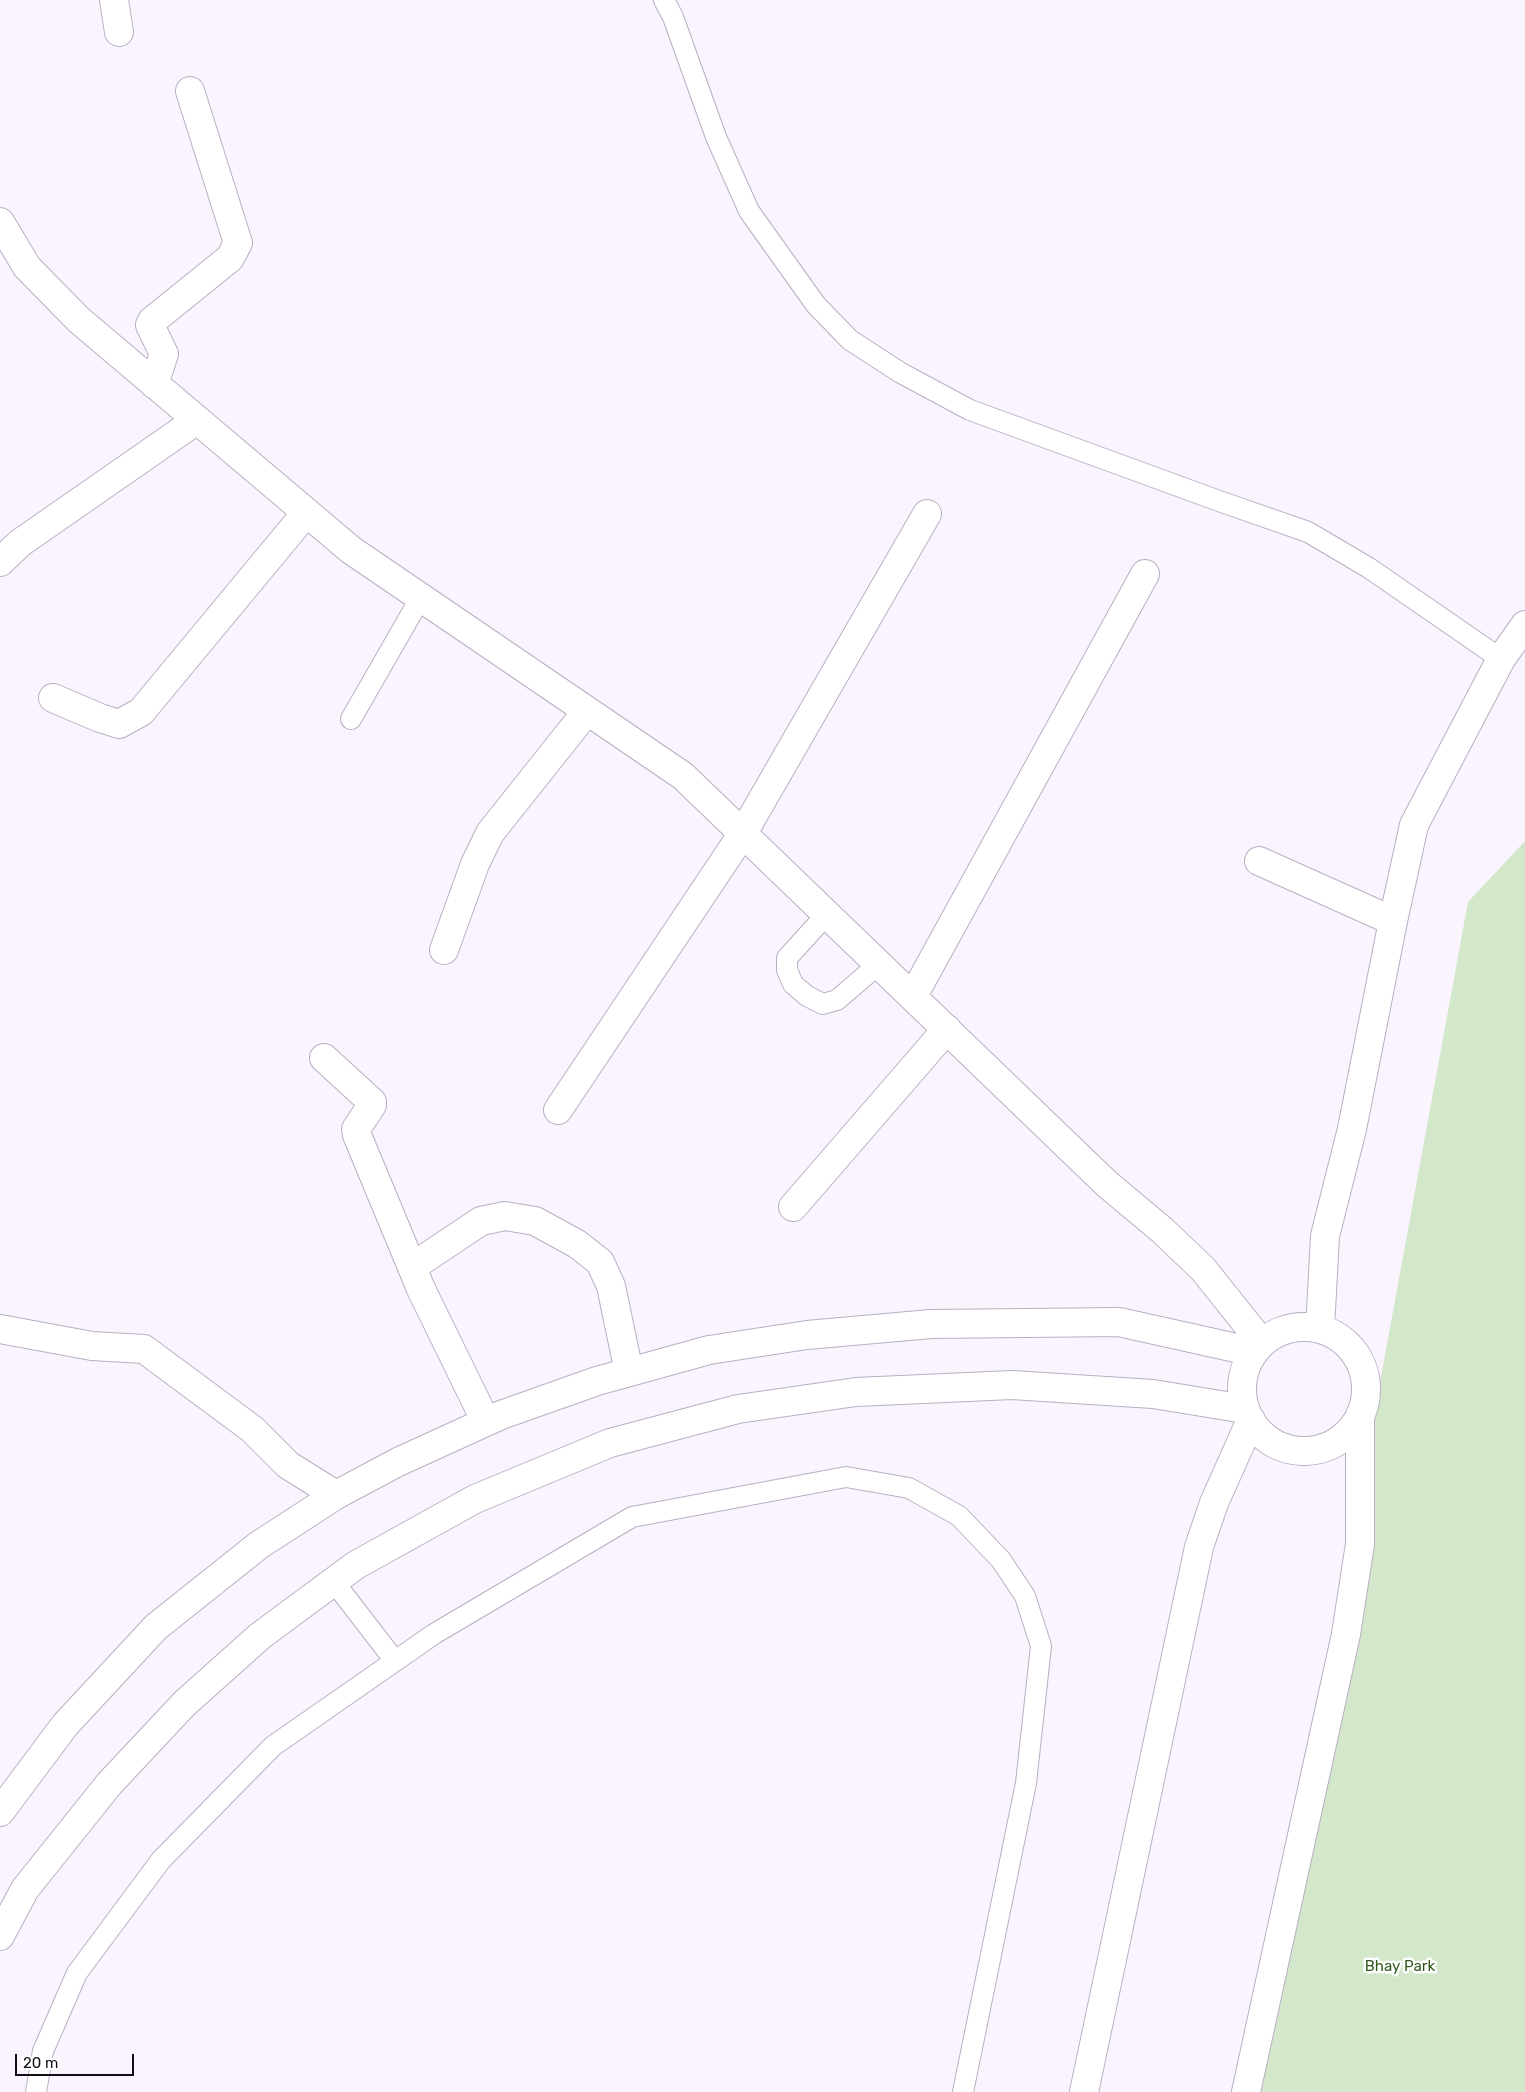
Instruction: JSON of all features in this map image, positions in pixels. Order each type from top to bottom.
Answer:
[{"type":"street","points":[[114,0],[119,32]]},
{"type":"street","points":[[154,384],[164,354],[150,325],[152,321],[230,258],[238,243],[190,91]]},
{"type":"street","points":[[0,222],[27,267],[78,320],[351,550],[682,776],[1107,1184],[1162,1230],[1203,1269],[1258,1347]]},
{"type":"street","points":[[0,562],[20,543],[197,420]]},
{"type":"street","points":[[53,698],[119,724],[141,712],[306,513]]},
{"type":"street","points":[[558,1110],[743,833],[927,514]]},
{"type":"street","points":[[913,996],[1145,574]]},
{"type":"street","points":[[1320,1329],[1325,1236],[1352,1129],[1392,920],[1414,825],[1501,659],[1525,625]]},
{"type":"street","points":[[444,950],[475,864],[490,833],[587,711]]},
{"type":"street","points":[[1259,861],[1392,920]]},
{"type":"street","points":[[793,1207],[947,1029]]},
{"type":"street","points":[[324,1058],[372,1102],[372,1105],[356,1129],[357,1135],[412,1267],[486,1422]]},
{"type":"street","points":[[412,1267],[481,1221],[505,1216],[535,1221],[577,1244],[600,1262],[611,1286],[629,1372]]},
{"type":"street","points":[[0,1812],[65,1724],[156,1627],[259,1545],[336,1495],[398,1462],[486,1422],[597,1381],[709,1350],[808,1335],[931,1324],[1119,1322],[1258,1347]]},
{"type":"street","points":[[1246,2092],[1347,1625],[1360,1544],[1360,1415],[1366,1392],[1360,1362],[1350,1348],[1342,1339],[1320,1329],[1301,1327],[1284,1330],[1258,1347],[1244,1373],[1242,1398],[1248,1415],[1258,1430],[1277,1445],[1300,1450],[1313,1450],[1335,1442],[1345,1434],[1360,1415]]},
{"type":"street","points":[[0,1329],[92,1346],[144,1349],[252,1429],[288,1465],[336,1495]]},
{"type":"street","points":[[0,1936],[25,1889],[108,1784],[184,1704],[260,1636],[356,1565],[475,1499],[610,1443],[738,1409],[856,1392],[1012,1385],[1153,1394],[1248,1415]]},
{"type":"street","points":[[1084,2092],[1200,1547],[1214,1503],[1248,1415]]},
{"type":"lane","points":[[664,0],[673,17],[716,136],[749,211],[800,285],[816,305],[850,340],[901,373],[970,410],[1219,502],[1308,532],[1369,568],[1501,659]]},
{"type":"lane","points":[[351,719],[421,598]]},
{"type":"lane","points":[[827,914],[787,958],[787,970],[793,984],[807,996],[824,1004],[837,1000],[879,964]]},
{"type":"lane","points":[[36,2092],[43,2051],[77,1973],[161,1860],[273,1746],[434,1634],[632,1517],[846,1478],[909,1488],[960,1516],[1001,1560],[1026,1596],[1040,1646],[1026,1784],[963,2092]]},
{"type":"lane","points":[[334,1582],[395,1661]]},
{"type":"green space","name":"Bhay Park","points":[[1525,841],[1525,2092],[1250,2092],[1468,902]]}]
